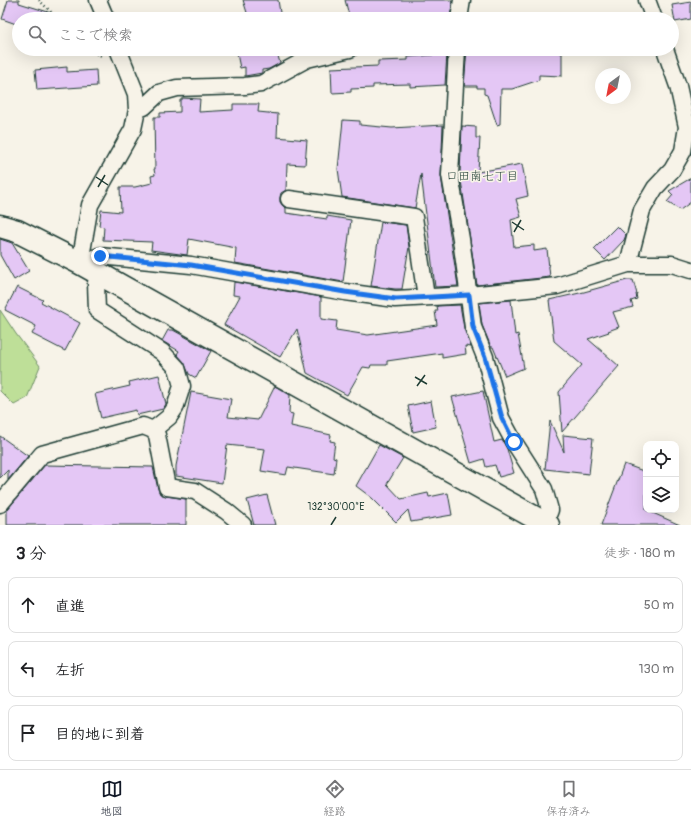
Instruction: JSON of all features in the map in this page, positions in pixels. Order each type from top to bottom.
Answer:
[{"type":"street","points":[[98,0],[103,12]]},
{"type":"street","points":[[460,12],[462,0]]},
{"type":"street","points":[[647,0],[651,12]]},
{"type":"street","points":[[80,263],[90,205],[133,129],[137,110],[136,94],[121,56]]},
{"type":"street","points":[[137,110],[144,107],[159,93],[177,88],[245,86],[261,84],[307,58],[317,56]]},
{"type":"street","points":[[0,226],[17,231],[80,263],[546,525],[550,510],[544,489],[514,442],[502,418],[485,357],[473,327],[450,175],[457,56]]},
{"type":"street","points":[[628,264],[642,210],[654,188],[672,170],[683,151],[687,127],[678,86],[667,56]]},
{"type":"street","points":[[288,199],[414,217],[426,297]]},
{"type":"street","points":[[80,263],[100,256],[191,265],[345,292],[396,299],[469,295],[557,286],[628,264],[672,264],[691,270]]},
{"type":"street","points":[[100,274],[96,283],[97,310],[162,352],[177,368],[182,386],[175,408],[169,417],[153,430]]},
{"type":"street","points":[[0,504],[42,454],[143,426],[153,430],[157,435],[167,488],[195,491],[226,511],[243,525]]},
{"type":"path","points":[[39,0],[51,12]]},
{"type":"green space","points":[[0,310],[40,366],[27,398],[14,405],[0,391]]},
{"type":"building","points":[[8,0],[19,0],[19,3],[48,12],[12,12],[12,23],[2,19]]},
{"type":"building","points":[[243,0],[278,0],[280,12],[247,12]]},
{"type":"building","points":[[345,0],[451,0],[452,4],[451,12],[348,12]]},
{"type":"building","points":[[691,2],[691,19],[679,21],[679,12],[673,12],[672,5]]},
{"type":"building","points":[[237,56],[278,56],[280,63],[269,69],[262,70],[262,73],[245,76],[245,67],[240,68]]},
{"type":"building","points":[[447,56],[445,85],[410,87],[410,84],[373,85],[373,88],[351,89],[351,92],[332,93],[331,68],[378,66],[378,61],[408,60],[408,57]]},
{"type":"building","points":[[466,56],[562,56],[562,76],[539,75],[539,80],[512,89],[501,89],[500,124],[497,125],[487,95],[484,94],[484,88],[477,88],[477,86],[464,86]]},
{"type":"building","points":[[67,67],[67,72],[96,70],[97,86],[37,90],[35,70]]},
{"type":"building","points":[[182,98],[200,99],[199,112],[233,110],[233,104],[259,104],[258,112],[278,114],[277,137],[307,140],[305,165],[287,164],[286,190],[281,193],[280,202],[286,208],[286,213],[327,219],[327,216],[351,220],[343,282],[235,263],[236,248],[189,239],[187,255],[151,250],[152,242],[103,240],[104,227],[99,226],[101,210],[121,212],[120,187],[135,187],[152,183],[151,176],[155,175],[154,117],[160,117],[160,113],[180,112],[180,100],[182,100]]},
{"type":"building","points":[[343,120],[360,121],[360,125],[392,128],[443,125],[441,176],[458,286],[435,287],[421,174],[415,208],[342,197],[338,169]]},
{"type":"building","points":[[462,126],[476,127],[476,138],[480,138],[478,172],[522,164],[528,196],[516,199],[521,217],[511,220],[514,247],[534,245],[534,251],[547,249],[550,277],[477,285],[460,174]]},
{"type":"building","points":[[691,178],[691,202],[680,210],[667,202],[673,195],[669,191]]},
{"type":"building","points":[[381,222],[406,225],[409,247],[402,289],[371,286]]},
{"type":"building","points":[[617,226],[626,235],[624,240],[605,260],[594,249]]},
{"type":"building","points":[[0,239],[12,243],[29,271],[14,280],[0,255]]},
{"type":"building","points":[[627,280],[633,280],[637,294],[637,299],[631,301],[633,307],[613,312],[619,327],[588,339],[619,366],[562,432],[559,392],[582,365],[554,341],[549,300]]},
{"type":"building","points":[[234,282],[321,297],[321,319],[337,321],[336,330],[368,335],[437,325],[435,311],[438,311],[437,306],[460,305],[464,328],[471,347],[465,346],[466,354],[442,358],[442,353],[387,361],[387,365],[371,365],[370,368],[363,367],[347,395],[307,373],[297,329],[280,357],[224,325],[240,296],[233,295]]},
{"type":"building","points":[[17,287],[43,300],[41,302],[80,323],[65,351],[32,334],[36,326],[5,310]]},
{"type":"building","points":[[511,300],[515,335],[518,334],[524,368],[505,376],[482,325],[479,303]]},
{"type":"building","points":[[168,330],[173,330],[211,351],[196,378],[189,374],[184,362],[177,354],[179,351],[162,341]]},
{"type":"building","points":[[159,375],[166,404],[163,409],[137,415],[136,410],[101,418],[95,394],[130,386],[129,382]]},
{"type":"building","points":[[275,386],[290,395],[289,413],[293,414],[291,426],[331,435],[330,441],[335,442],[333,457],[336,458],[334,474],[288,467],[286,475],[261,471],[265,449],[227,445],[222,483],[176,476],[176,466],[191,392],[231,399],[228,417],[258,420]]},
{"type":"building","points":[[483,391],[494,442],[502,440],[507,449],[514,473],[499,477],[495,465],[486,467],[484,459],[471,463],[452,397]]},
{"type":"building","points":[[431,401],[436,427],[413,432],[408,406]]},
{"type":"building","points":[[550,421],[564,452],[563,435],[593,438],[589,474],[545,469]]},
{"type":"building","points":[[0,436],[28,456],[8,480],[8,470],[0,478]]},
{"type":"building","points":[[379,445],[403,458],[387,484],[401,499],[428,493],[429,497],[448,493],[452,515],[411,522],[408,510],[396,522],[372,498],[356,486]]},
{"type":"building","points":[[624,464],[643,471],[643,513],[653,513],[680,525],[601,525]]},
{"type":"building","points":[[45,465],[153,467],[160,494],[186,499],[186,525],[7,525],[7,510]]},
{"type":"building","points":[[267,495],[275,525],[254,525],[247,500]]},
{"type":"district","name":"口田南七丁目","points":[[482,176]]},
{"type":"route","points":[[100,256],[191,265],[345,292],[396,299],[469,295],[473,327],[485,357],[502,418],[514,442]]}]
